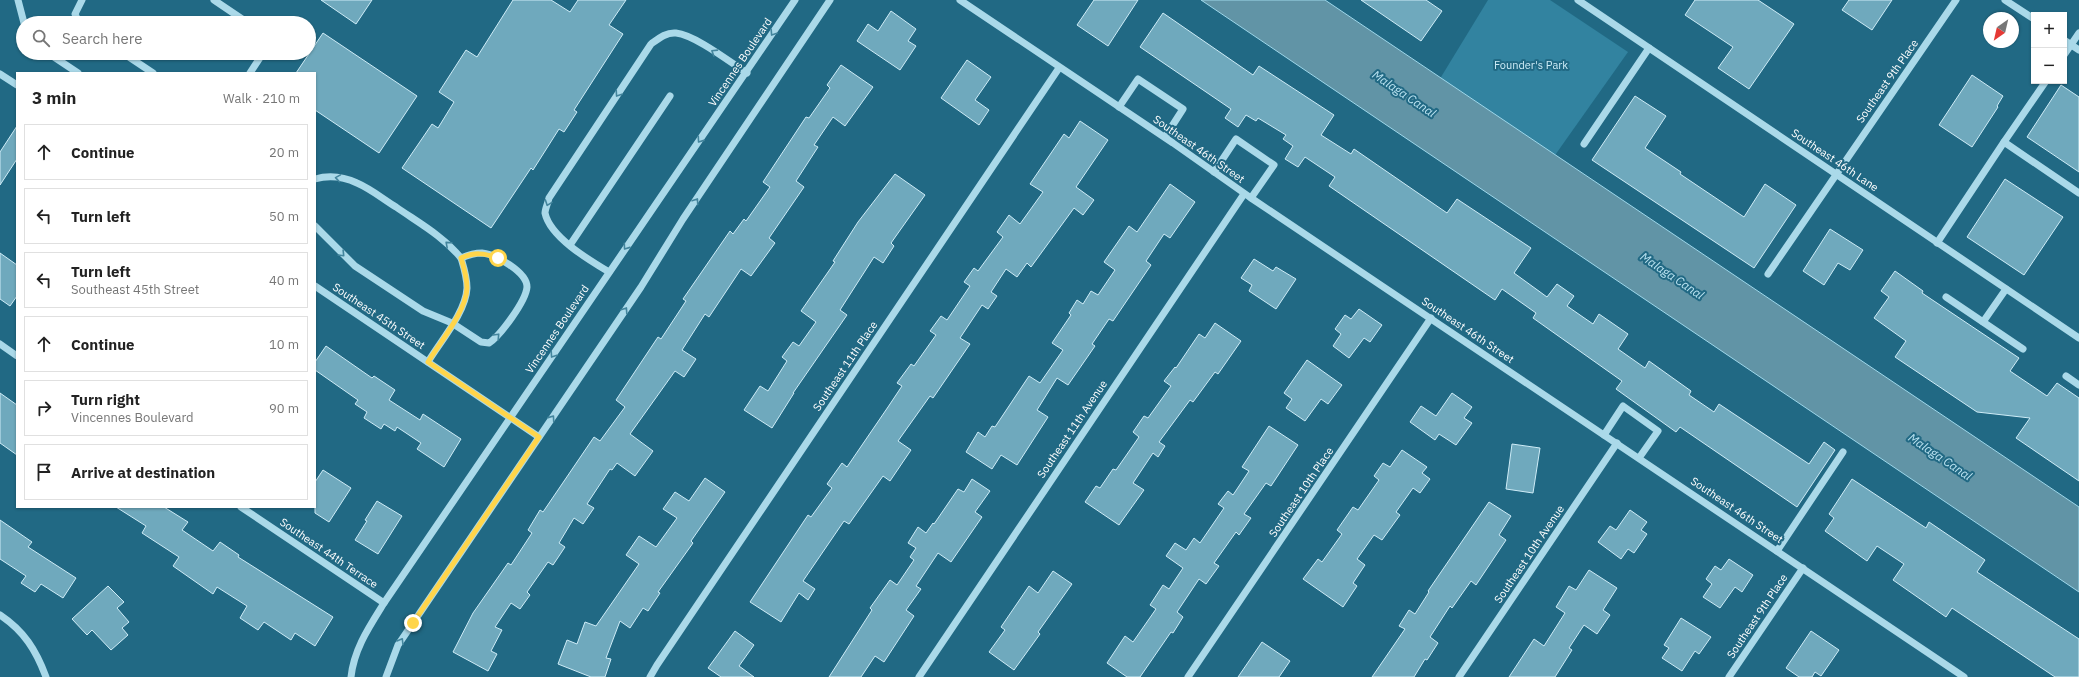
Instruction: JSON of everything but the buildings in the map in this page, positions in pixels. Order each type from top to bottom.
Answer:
[{"type":"street","points":[[18,0],[22,16]]},
{"type":"street","points":[[76,16],[75,14],[82,0]]},
{"type":"street","points":[[214,0],[238,16]]},
{"type":"street","name":"Vincennes Boulevard","points":[[351,677],[356,652],[364,635],[384,603],[609,272],[747,73],[794,0]]},
{"type":"street","points":[[386,677],[398,645],[641,287],[683,219],[830,0]]},
{"type":"street","name":"Southeast 46th Street","points":[[960,0],[1059,68],[1165,137],[1244,194],[1604,434],[1964,677]]},
{"type":"street","name":"Southeast 46th Lane","points":[[1578,0],[2079,338]]},
{"type":"street","name":"Southeast 9th Place","points":[[1768,274],[1956,0]]},
{"type":"street","points":[[2005,0],[2031,17]]},
{"type":"street","points":[[609,272],[570,245],[550,226],[545,212],[549,198],[651,44],[662,35],[676,33],[692,38],[747,73]]},
{"type":"street","points":[[2067,50],[2079,33]]},
{"type":"street","points":[[2067,42],[2079,50]]},
{"type":"street","points":[[1584,144],[1649,48]]},
{"type":"street","points":[[58,60],[76,72]]},
{"type":"street","points":[[134,60],[152,72]]},
{"type":"street","points":[[251,72],[259,60]]},
{"type":"street","name":"Southeast 11th Place","points":[[650,677],[661,658],[1059,68]]},
{"type":"street","points":[[0,74],[16,84]]},
{"type":"street","points":[[1119,107],[1138,79],[1183,109],[1165,137]]},
{"type":"street","points":[[1937,243],[2044,84]]},
{"type":"street","points":[[570,245],[670,96]]},
{"type":"street","points":[[1214,172],[1236,139],[1274,165],[1251,198]]},
{"type":"street","points":[[2004,142],[2079,193]]},
{"type":"street","points":[[316,179],[322,177],[339,177],[357,183],[450,244],[461,258],[466,273],[467,289],[463,304],[428,362]]},
{"type":"street","name":"Southeast 11th Avenue","points":[[919,677],[1244,194]]},
{"type":"street","points":[[316,227],[328,238],[342,255],[355,266],[423,311],[452,324],[481,342],[489,343],[497,338],[525,296],[527,286],[523,276],[498,258],[483,253],[471,254],[461,258]]},
{"type":"street","name":"Southeast 45th Street","points":[[316,287],[539,437]]},
{"type":"street","points":[[1983,322],[2006,289]]},
{"type":"street","points":[[1946,297],[2023,349]]},
{"type":"street","name":"Southeast 10th Place","points":[[1188,677],[1431,318]]},
{"type":"street","points":[[0,344],[16,355]]},
{"type":"street","points":[[2066,376],[2079,385]]},
{"type":"street","points":[[1604,434],[1623,406],[1658,431],[1639,458]]},
{"type":"street","name":"Southeast 10th Avenue","points":[[1459,677],[1617,443]]},
{"type":"street","points":[[1777,551],[1843,452]]},
{"type":"street","name":"Southeast 44th Terrace","points":[[242,508],[384,603]]},
{"type":"street","name":"Southeast 9th Place","points":[[1729,677],[1803,568]]},
{"type":"street","points":[[0,615],[11,622],[27,638],[38,656],[46,677]]},
{"type":"green space","name":"Founder's Park","points":[[1488,0],[1550,0],[1628,52],[1553,158],[1438,82]]},
{"type":"water","name":"Malaga Canal","points":[[1201,0],[1325,0],[2079,507],[2079,592]]},
{"type":"route","points":[[413,623],[517,467],[539,437],[428,362],[463,304],[467,289],[466,273],[461,258],[471,254],[483,253],[498,258]]}]
